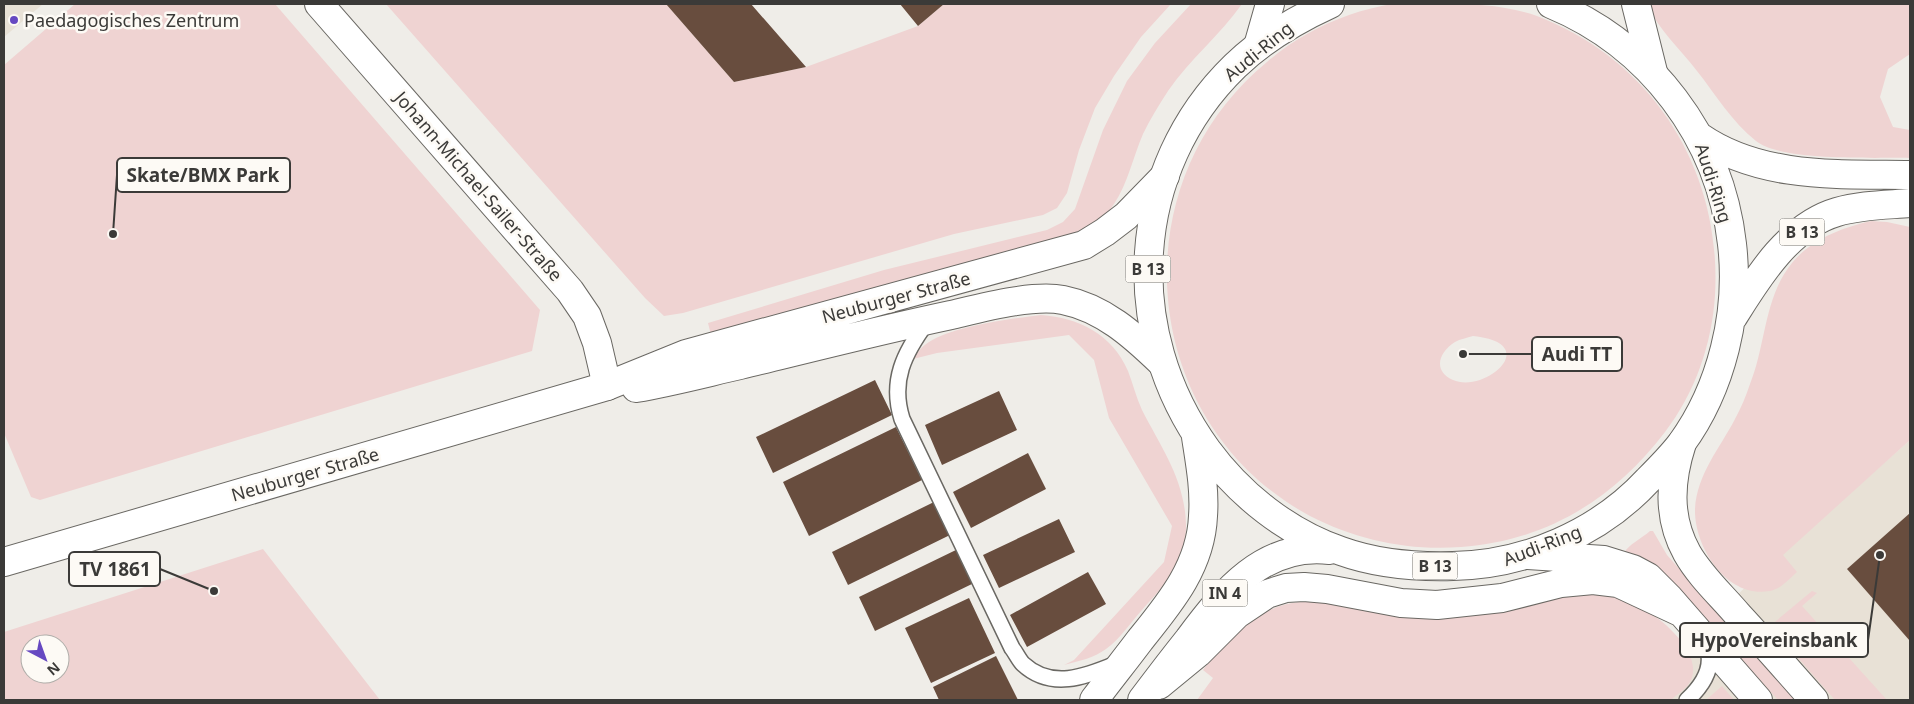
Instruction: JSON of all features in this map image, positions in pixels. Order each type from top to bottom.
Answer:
[{"type":"main road","name":"Johann-Michael-Sailer-Straße","points":[[319,4],[570,291],[587,316],[597,343],[607,386]]},
{"type":"main road","points":[[1258,46],[1270,4]]},
{"type":"main road","name":"Audi-Ring","points":[[1330,4],[1304,16],[1258,46],[1231,70],[1202,105],[1187,127],[1156,201],[1151,228],[1147,283],[1154,335],[1161,362],[1182,412],[1196,435],[1230,478],[1249,496],[1292,528],[1342,551],[1394,564],[1421,566],[1474,566],[1501,562],[1528,554],[1578,534],[1624,504],[1682,443],[1717,373],[1731,320],[1734,268],[1728,214],[1700,137],[1670,92],[1653,72],[1612,37],[1588,21],[1551,4]]},
{"type":"main road","points":[[1636,4],[1653,72]]},
{"type":"main road","name":"B 13","points":[[1700,137],[1728,154],[1775,168],[1829,174],[1910,175]]},
{"type":"main road","name":"Neuburger Straße","points":[[4,562],[607,386],[686,354],[1084,246],[1126,216],[1165,176]]},
{"type":"main road","name":"B 13","points":[[1731,320],[1751,288],[1768,266],[1790,241],[1812,224],[1836,212],[1910,203]]},
{"type":"main road","name":"Neuburger Straße","points":[[607,386],[633,388],[654,385],[928,320],[1020,301],[1060,299],[1103,315],[1120,326],[1161,362]]},
{"type":"main road","name":"IN 4","points":[[1094,700],[1175,596],[1194,560],[1200,541],[1204,517],[1196,435]]},
{"type":"main road","points":[[1682,443],[1672,482],[1672,504],[1680,538],[1687,554],[1814,700]]},
{"type":"main road","name":"IN 4","points":[[1144,698],[1217,602],[1248,573],[1294,551],[1313,548],[1342,551]]},
{"type":"main road","points":[[1528,554],[1604,560],[1633,569],[1648,577],[1659,587],[1758,700]]},
{"type":"main road","points":[[1144,698],[1198,654],[1237,614],[1267,594],[1286,588],[1327,589],[1401,603],[1437,605],[1502,598],[1561,583],[1593,580],[1618,583],[1680,612]]},
{"type":"lane","points":[[928,320],[902,362],[897,403],[902,419],[1012,648],[1022,664],[1050,680],[1083,677],[1124,660]]},
{"type":"lane","points":[[1689,698],[1703,684],[1710,661],[1709,650],[1704,638]]},
{"type":"shaded area","name":"Paedagogisches Zentrum","points":[[4,4],[43,4],[4,37]]},
{"type":"shaded area","points":[[75,4],[275,4],[540,310],[532,351],[40,500],[31,497],[4,433],[4,65]]},
{"type":"shaded area","points":[[386,4],[666,4],[734,82],[806,67],[918,26],[944,4],[1171,4],[1141,37],[1095,108],[1079,150],[1067,193],[1057,208],[1043,215],[954,234],[683,313],[664,316],[645,298]]},
{"type":"shaded area","points":[[1191,4],[1242,4],[1168,91],[1143,134],[1119,196],[1111,209],[1103,217],[1080,235],[712,339],[708,323],[884,270],[1047,230],[1063,222],[1075,209],[1103,130],[1127,81],[1155,43]]},
{"type":"shaded area","points":[[1391,4],[1465,4],[1502,7],[1537,16],[1579,36],[1615,61],[1647,91],[1672,126],[1693,164],[1707,205],[1714,249],[1715,295],[1713,313],[1706,350],[1700,367],[1676,417],[1645,456],[1624,477],[1600,496],[1576,512],[1549,526],[1522,536],[1492,543],[1461,547],[1422,547],[1383,542],[1346,532],[1310,516],[1253,475],[1210,424],[1182,364],[1168,301],[1170,235],[1186,172],[1219,113],[1267,62],[1295,41],[1338,19]],"holes":[[[1473,336],[1494,340],[1504,348],[1506,357],[1502,366],[1492,374],[1480,380],[1466,382],[1453,380],[1442,372],[1440,367],[1442,356],[1449,346],[1455,342]]]},
{"type":"shaded area","points":[[1647,4],[1910,4],[1910,54],[1888,69],[1880,97],[1893,127],[1910,130],[1910,158],[1853,158],[1807,155],[1769,148],[1756,141],[1747,134],[1725,108],[1663,30]]},
{"type":"shaded area","points":[[1871,221],[1910,227],[1910,440],[1783,555],[1797,572],[1785,583],[1770,591],[1754,591],[1740,587],[1727,579],[1716,567],[1700,539],[1695,509],[1700,484],[1745,397],[1755,369],[1771,306],[1783,276],[1800,255],[1818,241],[1838,231]]},
{"type":"shaded area","points":[[1041,315],[1081,324],[1093,330],[1113,347],[1128,371],[1142,410],[1171,465],[1182,494],[1185,509],[1184,549],[1175,569],[1162,587],[1111,645],[1096,655],[1064,665],[1074,660],[1164,562],[1172,526],[1109,418],[1094,360],[1069,335],[937,353],[913,359],[926,344],[940,336],[967,327]]},
{"type":"shaded area","points":[[1910,440],[1910,700],[1627,700],[1754,579]]},
{"type":"shaded area","points":[[1650,531],[1653,531],[1667,555],[1795,700],[1778,700],[1677,587],[1624,553],[1632,544]]},
{"type":"shaded area","points":[[263,549],[380,700],[4,700],[4,632]]},
{"type":"shaded area","points":[[1812,591],[1817,593],[1802,606],[1887,700],[1835,700],[1770,626]]},
{"type":"shaded area","points":[[1578,593],[1597,594],[1627,601],[1644,609],[1663,622],[1681,641],[1693,663],[1693,674],[1688,685],[1671,700],[1197,700],[1213,678],[1203,670],[1233,635],[1257,617],[1285,605],[1300,602],[1321,602],[1448,617],[1497,611]]},
{"type":"shaded area","points":[[1722,686],[1734,700],[1706,700]]},
{"type":"building","points":[[666,4],[751,4],[806,67],[734,82]]},
{"type":"building","points":[[900,4],[944,4],[918,26]]},
{"type":"building","points":[[875,380],[892,415],[773,473],[756,437]]},
{"type":"building","points":[[999,391],[1017,430],[942,465],[925,425]]},
{"type":"building","points":[[896,427],[922,480],[809,536],[783,482]]},
{"type":"building","points":[[1028,453],[1046,489],[971,528],[953,492]]},
{"type":"building","points":[[934,502],[950,535],[848,585],[832,552]]},
{"type":"building","points":[[1910,513],[1910,641],[1847,569]]},
{"type":"building","points":[[1059,519],[1075,552],[999,588],[983,555]]},
{"type":"building","points":[[958,549],[974,583],[875,631],[859,597]]},
{"type":"building","points":[[1088,572],[1106,604],[1027,647],[1010,615]]},
{"type":"building","points":[[969,598],[995,653],[931,683],[905,628]]},
{"type":"building","points":[[996,656],[1018,700],[939,700],[933,687]]},
{"type":"place","name":"Paedagogisches Zentrum","points":[[14,20]]},
{"type":"place","name":"Skate/BMX Park","points":[[113,234]]},
{"type":"place","name":"Audi TT","points":[[1463,354]]},
{"type":"place","name":"HypoVereinsbank","points":[[1880,555]]},
{"type":"place","name":"TV 1861","points":[[214,591]]}]
